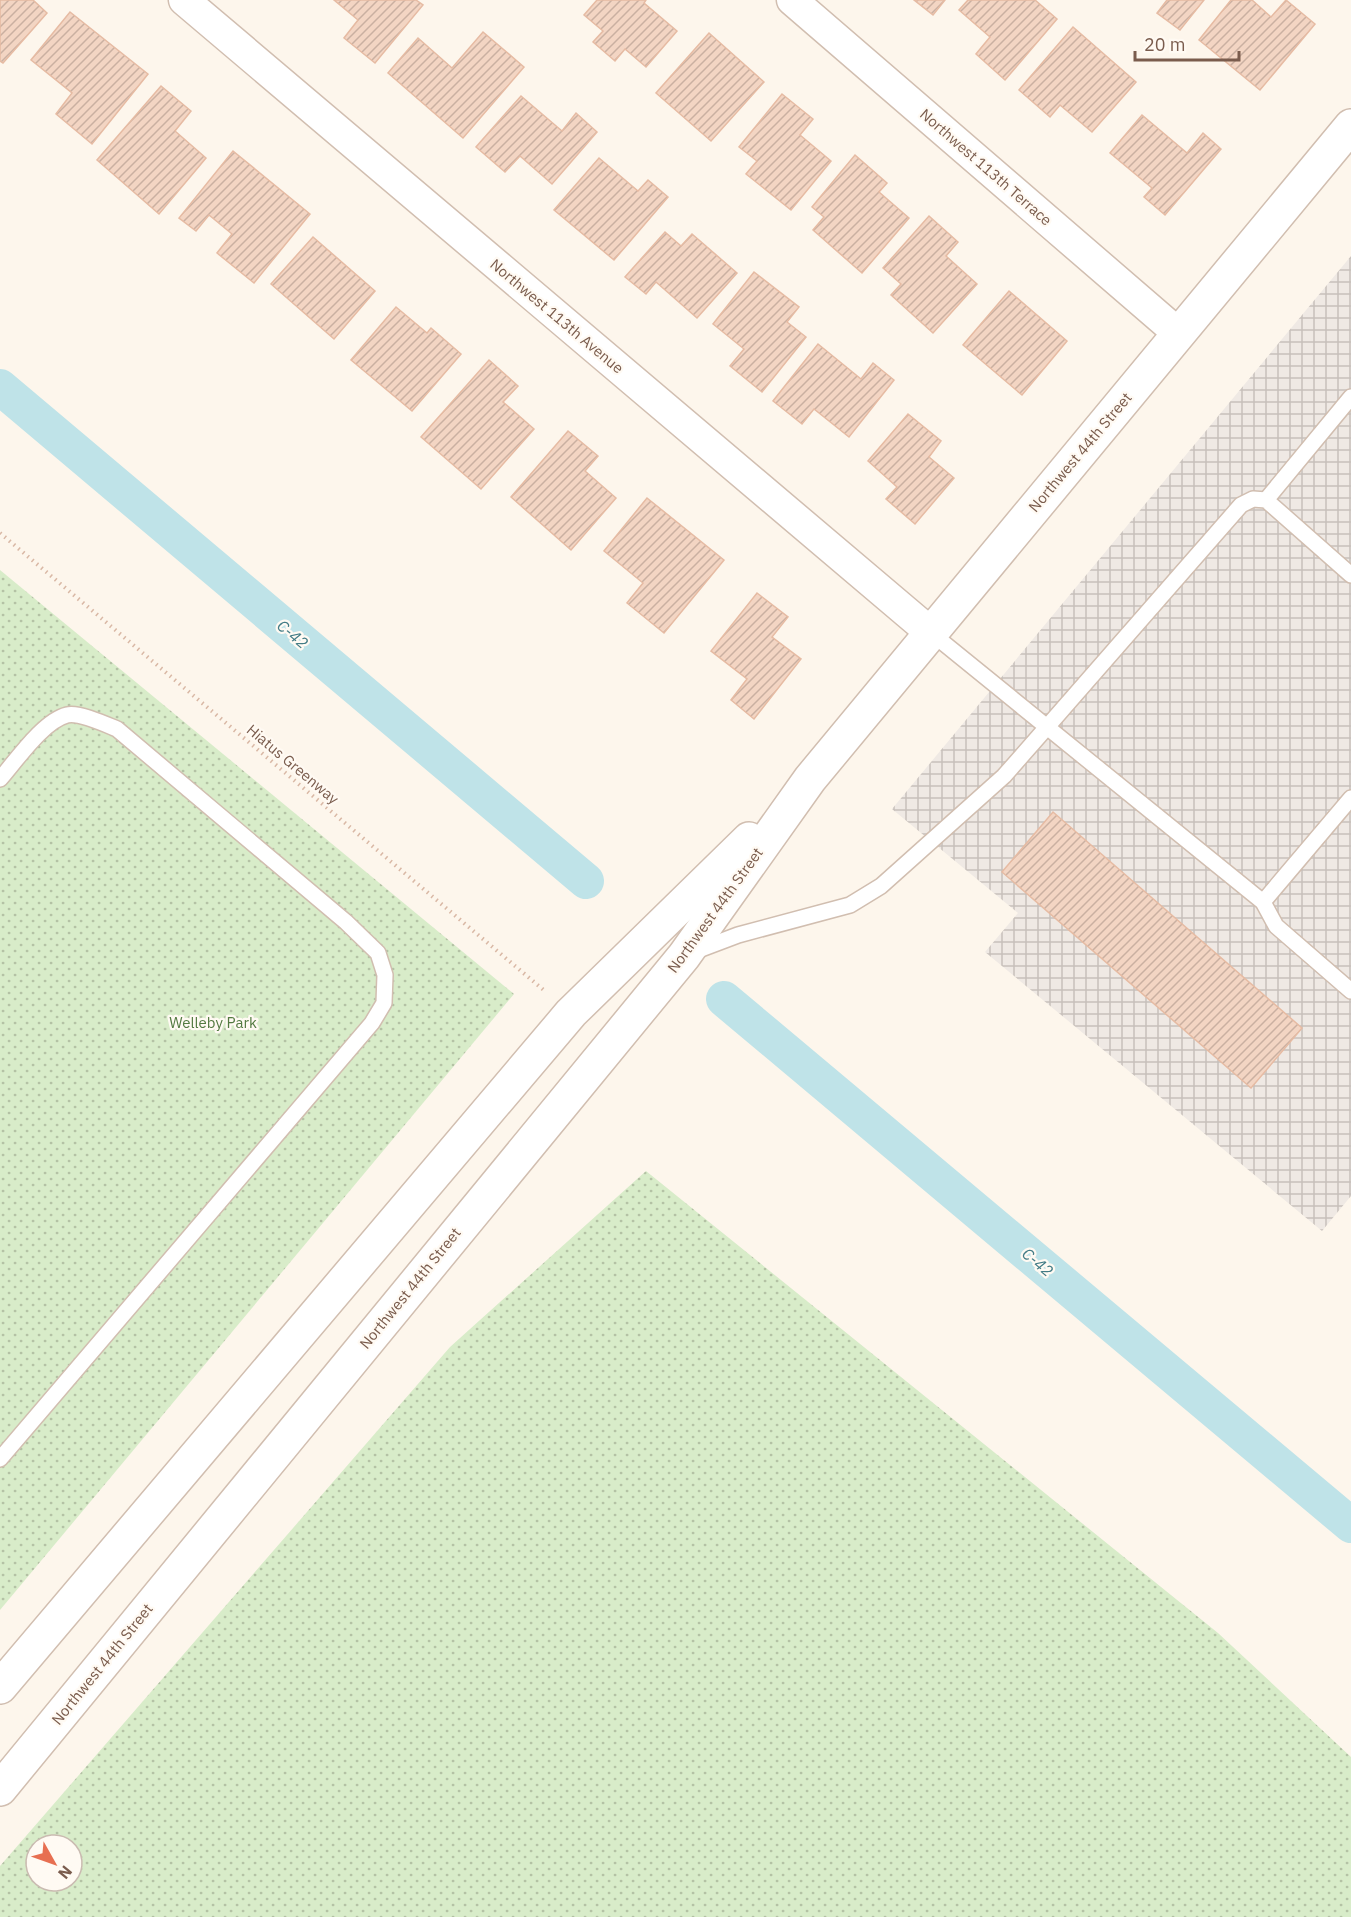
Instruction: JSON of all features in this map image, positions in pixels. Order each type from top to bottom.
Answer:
[{"type":"street","name":"Northwest 113th Avenue","points":[[184,0],[930,632]]},
{"type":"street","name":"Northwest 113th Terrace","points":[[792,0],[1179,334]]},
{"type":"street","name":"Northwest 44th Street","points":[[0,1790],[684,956],[810,779],[1351,126]]},
{"type":"street","name":"Northwest 44th Street","points":[[0,1687],[571,1013],[810,779]]},
{"type":"lane","points":[[1266,500],[1351,397]]},
{"type":"lane","points":[[684,956],[738,935],[850,905],[881,885],[1004,776],[1241,505],[1253,499],[1266,500],[1351,575]]},
{"type":"lane","points":[[930,632],[1263,902],[1276,926],[1351,991]]},
{"type":"lane","points":[[0,779],[50,723],[69,714],[85,717],[117,729],[346,922],[378,953],[385,975],[384,1003],[372,1023],[0,1459]]},
{"type":"lane","points":[[1263,902],[1351,798]]},
{"type":"path","name":"Hiatus Greenway","points":[[0,533],[571,1013]]},
{"type":"shaded area","points":[[1351,256],[1351,1196],[1322,1231],[985,952],[1018,913],[892,809]]},
{"type":"green space","name":"Welleby Park","points":[[0,570],[514,994],[0,1610]]},
{"type":"green space","points":[[646,1171],[1218,1633],[1351,1757],[1351,1917],[0,1917],[0,1866],[24,1838],[24,1893],[84,1893],[84,1833],[29,1833],[450,1347]]},
{"type":"building","points":[[0,0],[33,0],[47,13],[3,63],[0,61]]},
{"type":"building","points":[[334,0],[416,0],[423,5],[375,63],[344,38],[358,20]]},
{"type":"building","points":[[597,0],[646,0],[644,3],[677,31],[646,67],[625,49],[615,61],[593,42],[603,31],[584,15]]},
{"type":"building","points":[[914,0],[945,0],[933,15]]},
{"type":"building","points":[[968,0],[1035,0],[1057,19],[1005,80],[976,54],[990,37],[959,10]]},
{"type":"building","points":[[1167,0],[1204,0],[1180,30],[1157,13]]},
{"type":"building","points":[[1231,0],[1252,0],[1271,17],[1286,0],[1315,24],[1260,90],[1199,40]]},
{"type":"building","points":[[70,12],[148,74],[92,144],[56,114],[72,93],[31,60]]},
{"type":"building","points":[[1073,27],[1136,82],[1092,132],[1060,105],[1050,117],[1019,90]]},
{"type":"building","points":[[483,32],[524,67],[463,138],[388,73],[418,38],[452,68]]},
{"type":"building","points":[[709,33],[764,82],[711,141],[656,93]]},
{"type":"building","points":[[161,86],[191,111],[175,131],[206,158],[159,214],[97,160]]},
{"type":"building","points":[[782,94],[813,119],[800,135],[831,161],[791,210],[746,174],[757,161],[739,147]]},
{"type":"building","points":[[521,96],[562,131],[576,113],[597,132],[552,184],[520,156],[505,172],[476,147]]},
{"type":"building","points":[[1142,115],[1187,153],[1203,133],[1221,149],[1165,215],[1144,197],[1152,188],[1110,153]]},
{"type":"building","points":[[233,151],[310,214],[254,283],[217,253],[232,234],[209,215],[196,231],[179,218]]},
{"type":"building","points":[[855,155],[887,183],[879,192],[909,218],[862,273],[813,230],[824,217],[812,207]]},
{"type":"building","points":[[599,158],[638,191],[648,180],[668,197],[614,260],[554,210]]},
{"type":"building","points":[[929,216],[958,242],[946,256],[977,284],[933,333],[891,295],[901,284],[883,268]]},
{"type":"building","points":[[665,232],[681,246],[692,234],[737,273],[697,318],[656,282],[646,294],[625,277]]},
{"type":"building","points":[[313,237],[375,291],[334,339],[271,284]]},
{"type":"building","points":[[754,272],[799,307],[787,322],[806,337],[762,392],[730,366],[744,349],[713,324]]},
{"type":"building","points":[[1009,291],[1067,341],[1022,395],[963,345]]},
{"type":"building","points":[[396,307],[427,333],[431,328],[461,354],[412,411],[351,360]]},
{"type":"building","points":[[818,344],[861,379],[873,363],[894,380],[849,437],[814,409],[802,424],[773,401]]},
{"type":"building","points":[[489,360],[518,386],[503,402],[534,429],[481,489],[421,437]]},
{"type":"building","points":[[908,414],[941,441],[929,457],[954,478],[915,524],[886,499],[897,487],[868,461]]},
{"type":"building","points":[[568,431],[598,456],[585,471],[616,498],[571,550],[511,497]]},
{"type":"building","points":[[647,498],[724,560],[664,633],[627,603],[643,583],[604,551]]},
{"type":"building","points":[[757,593],[788,617],[772,637],[801,659],[754,719],[731,700],[747,679],[711,651]]},
{"type":"building","points":[[1053,812],[1302,1028],[1251,1088],[1002,872]]},
{"type":"waterway","name":"C-42","points":[[0,387],[586,881]]},
{"type":"waterway","name":"C-42","points":[[724,999],[1351,1525]]}]
